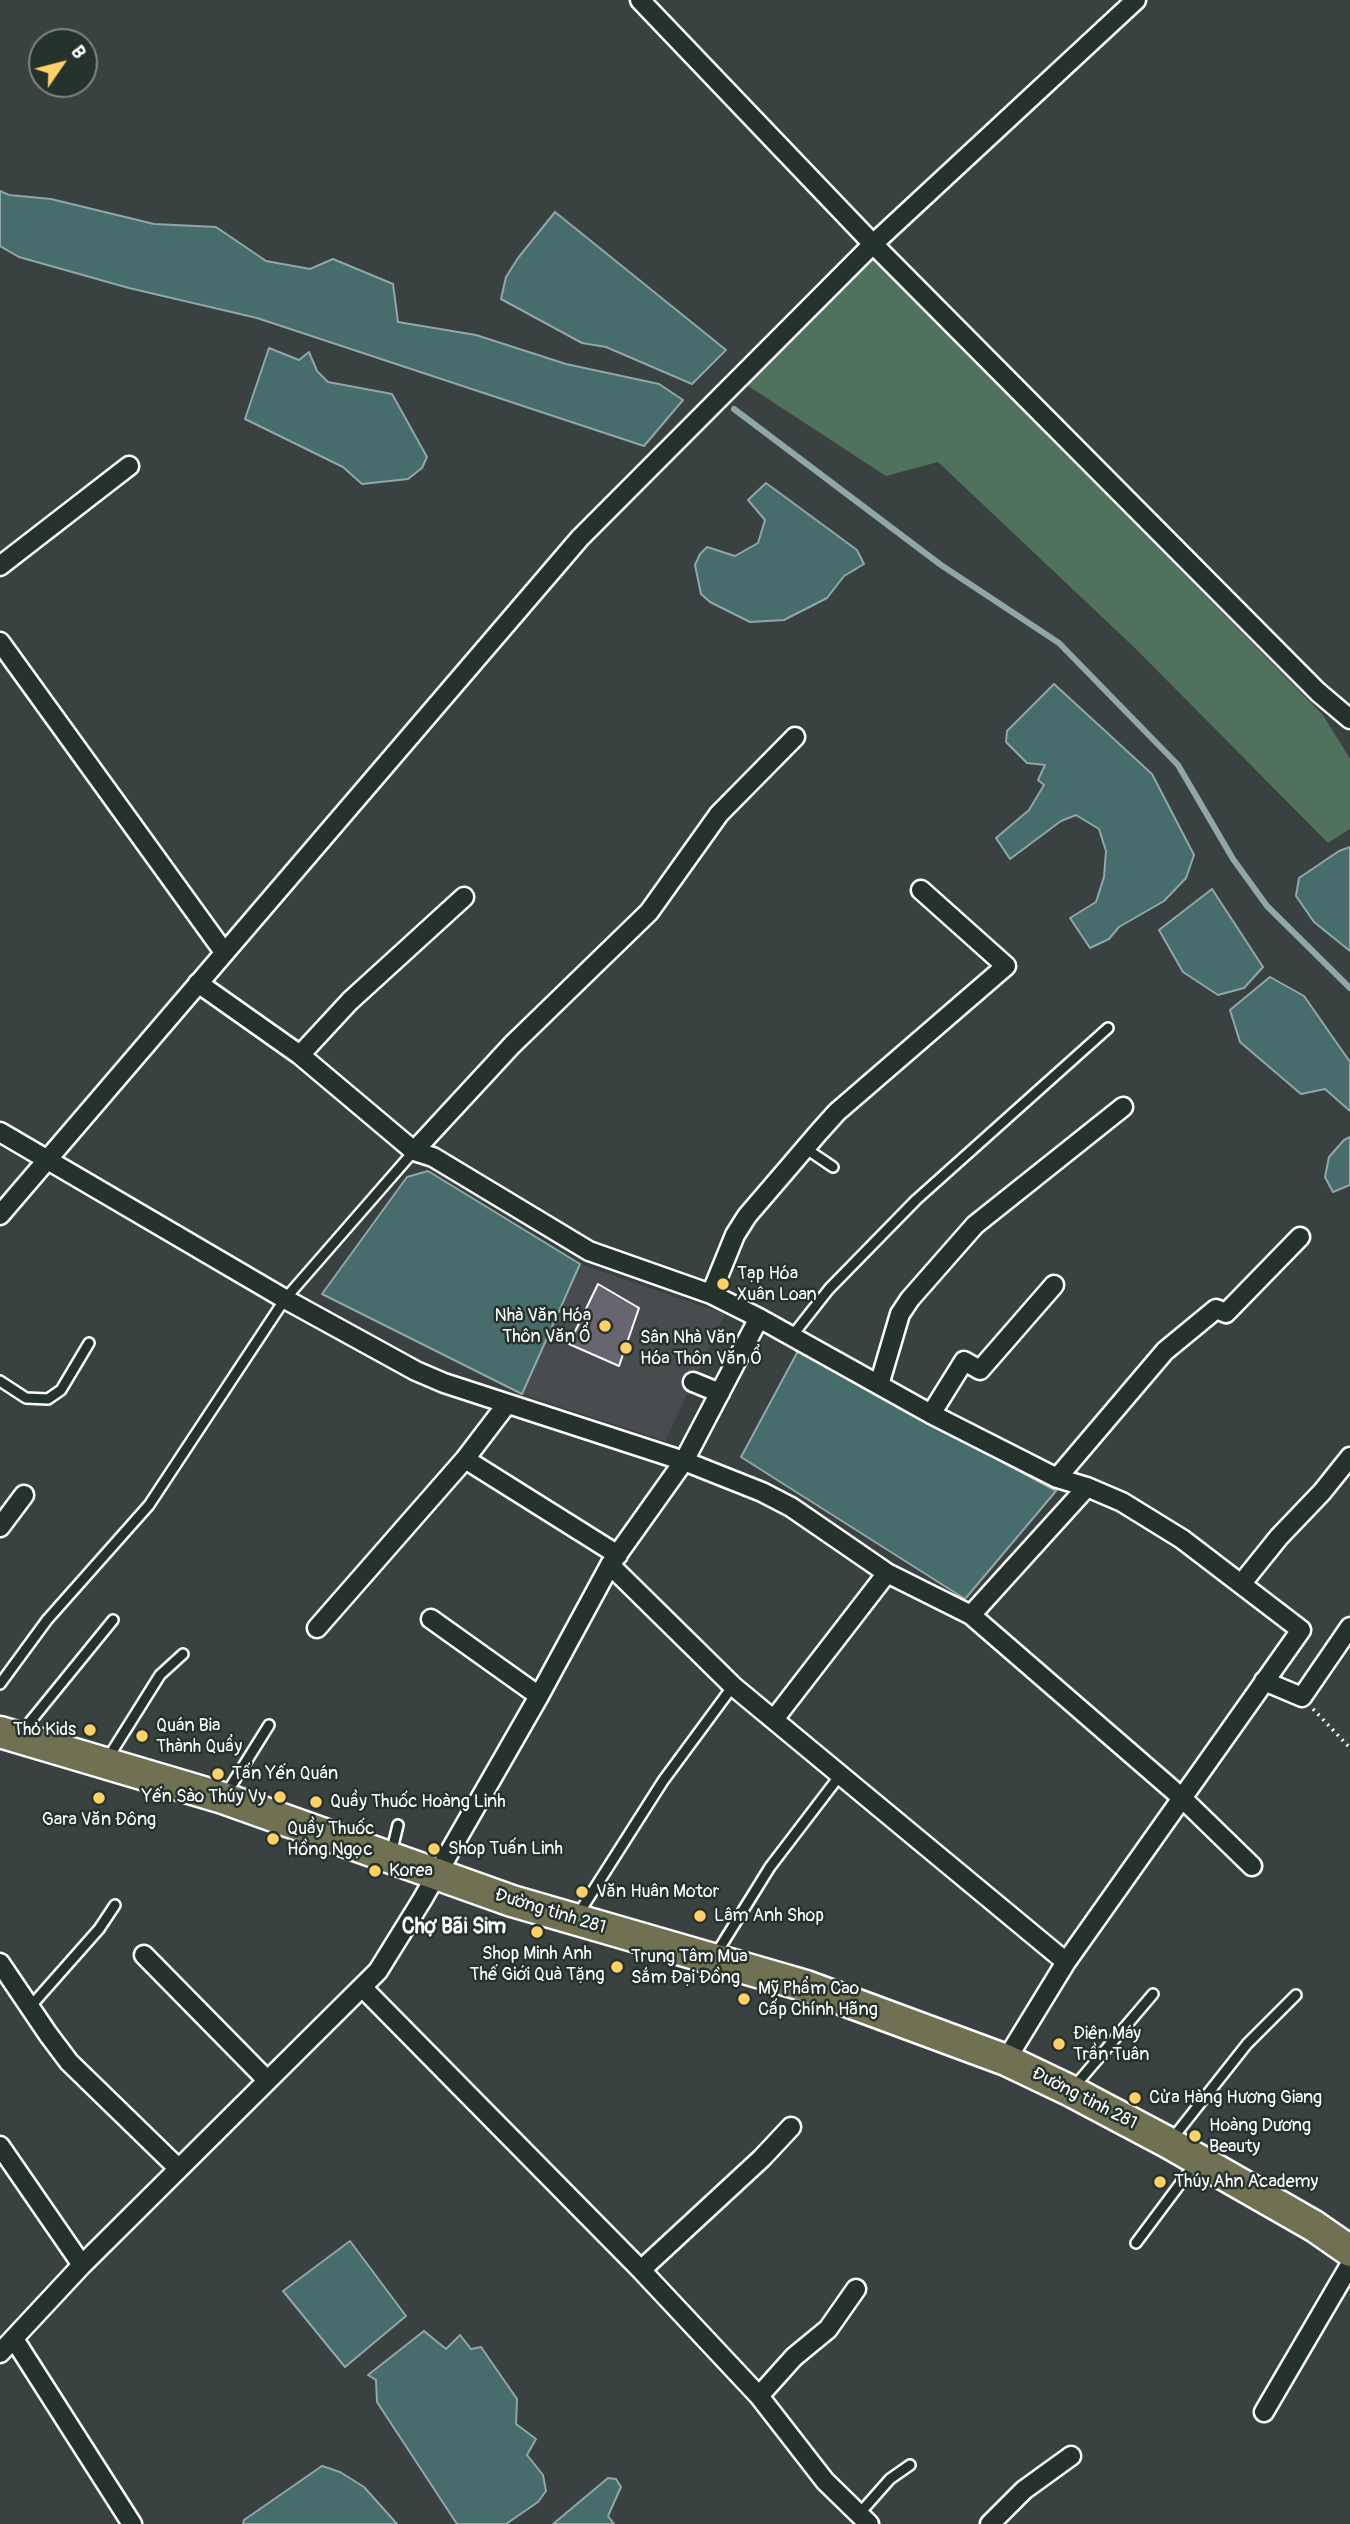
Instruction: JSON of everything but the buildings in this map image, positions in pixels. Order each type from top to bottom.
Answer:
[{"type":"main road","name":"Đường tỉnh 281","points":[[9,1735],[223,1798],[436,1875],[575,1920],[806,1986],[1006,2060],[1169,2143],[1314,2226],[1350,2251]]},
{"type":"street","points":[[640,0],[873,244],[1318,692],[1350,719]]},
{"type":"street","points":[[0,1215],[580,538],[873,244],[1136,0]]},
{"type":"street","points":[[0,566],[129,466]]},
{"type":"street","points":[[0,642],[224,952]]},
{"type":"street","points":[[414,1151],[512,1045],[649,912],[719,814],[795,737]]},
{"type":"street","points":[[711,1294],[735,1235],[747,1216],[837,1112],[1006,965],[921,890]]},
{"type":"street","points":[[300,1055],[343,1007],[464,897]]},
{"type":"street","points":[[198,984],[300,1055],[414,1151],[433,1157],[589,1251],[711,1294],[931,1414],[1057,1478],[1122,1502],[1182,1539],[1301,1630],[1066,1962],[1006,2060]]},
{"type":"street","points":[[879,1385],[900,1314],[975,1225],[1123,1107]]},
{"type":"street","points":[[0,1132],[416,1371],[507,1404],[684,1461],[762,1492],[791,1507],[887,1573],[971,1615],[1181,1797],[1252,1866]]},
{"type":"street","points":[[1057,1478],[1158,1357],[1216,1309],[1226,1313],[1300,1237]]},
{"type":"street","points":[[931,1414],[964,1361],[980,1370],[1054,1285]]},
{"type":"street","points":[[0,2353],[82,2265],[378,1971],[539,1696],[614,1560],[684,1461],[759,1318]]},
{"type":"street","points":[[693,1382],[720,1393]]},
{"type":"street","points":[[317,1628],[465,1459],[507,1404]]},
{"type":"street","points":[[1242,1583],[1350,1457]]},
{"type":"street","points":[[465,1459],[614,1560],[733,1686],[775,1718],[1066,1962]]},
{"type":"street","points":[[971,1615],[1087,1487]]},
{"type":"street","points":[[0,1528],[24,1495]]},
{"type":"street","points":[[775,1718],[887,1573]]},
{"type":"street","points":[[431,1619],[539,1696]]},
{"type":"street","points":[[1264,1681],[1302,1697],[1350,1628]]},
{"type":"street","points":[[144,1955],[267,2080]]},
{"type":"street","points":[[0,1963],[69,2062],[178,2168]]},
{"type":"street","points":[[362,1987],[641,2270],[759,2396],[825,2481],[864,2519]]},
{"type":"street","points":[[641,2270],[762,2158],[791,2127]]},
{"type":"street","points":[[0,2146],[82,2265]]},
{"type":"street","points":[[1264,2412],[1350,2265]]},
{"type":"street","points":[[759,2396],[794,2357],[828,2329],[856,2289]]},
{"type":"street","points":[[14,2339],[132,2524]]},
{"type":"street","points":[[990,2524],[1009,2503],[1071,2456]]},
{"type":"lane","points":[[792,1336],[829,1289],[916,1200],[1108,1028]]},
{"type":"lane","points":[[805,1148],[833,1167]]},
{"type":"lane","points":[[0,1685],[47,1620],[149,1505],[285,1298],[414,1151]]},
{"type":"lane","points":[[0,1381],[26,1398],[48,1399],[61,1390],[89,1343]]},
{"type":"lane","points":[[9,1735],[113,1620]]},
{"type":"lane","points":[[105,1763],[160,1675],[183,1654]]},
{"type":"lane","points":[[575,1920],[663,1781],[733,1686]]},
{"type":"lane","points":[[223,1798],[269,1725]]},
{"type":"lane","points":[[713,1959],[770,1867],[841,1774]]},
{"type":"lane","points":[[390,1859],[398,1825]]},
{"type":"lane","points":[[30,2007],[99,1929],[115,1905]]},
{"type":"lane","points":[[1071,2091],[1153,1994]]},
{"type":"lane","points":[[1169,2143],[1247,2044],[1296,1995]]},
{"type":"lane","points":[[1136,2243],[1198,2160]]},
{"type":"lane","points":[[864,2519],[890,2479],[910,2465]]},
{"type":"path","points":[[1302,1697],[1350,1748]]},
{"type":"shaded area","name":"Sân Nhà Văn Hóa Thôn Văn Ổ","points":[[580,1264],[725,1314],[665,1441],[522,1394]]},
{"type":"green space","points":[[865,251],[1323,715],[1350,759],[1350,829],[1328,843],[1137,650],[938,462],[886,476],[736,378]]},
{"type":"water","points":[[0,191],[9,195],[51,199],[154,224],[216,227],[266,261],[310,269],[333,259],[393,284],[398,322],[476,335],[566,364],[659,384],[683,400],[644,446],[257,318],[129,288],[19,257],[0,246]]},
{"type":"water","points":[[555,212],[726,350],[692,384],[606,347],[582,343],[501,299],[506,277]]},
{"type":"water","points":[[269,348],[299,360],[309,352],[317,371],[328,382],[392,394],[427,457],[422,468],[408,479],[362,484],[343,467],[245,419]]},
{"type":"water","points":[[766,483],[857,550],[864,564],[844,576],[827,598],[784,620],[750,622],[710,602],[701,594],[695,565],[707,547],[735,556],[758,543],[765,520],[748,500]]},
{"type":"water","points":[[1054,684],[1152,774],[1194,855],[1186,878],[1164,901],[1119,927],[1109,939],[1090,948],[1070,918],[1096,902],[1104,877],[1106,851],[1099,829],[1076,815],[1061,821],[1010,859],[996,838],[1029,810],[1044,785],[1038,780],[1045,765],[1027,763],[1006,742],[1007,731]]},
{"type":"water","points":[[1350,847],[1350,951],[1314,922],[1296,896],[1299,878],[1339,851]]},
{"type":"water","points":[[1212,889],[1263,967],[1244,988],[1218,995],[1183,972],[1159,930]]},
{"type":"water","points":[[1270,977],[1304,996],[1350,1062],[1350,1111],[1325,1089],[1301,1094],[1240,1042],[1230,1010]]},
{"type":"water","points":[[1350,1137],[1350,1185],[1333,1192],[1325,1177],[1329,1157]]},
{"type":"water","points":[[428,1171],[580,1264],[522,1394],[322,1294],[407,1177]]},
{"type":"water","points":[[798,1351],[1056,1491],[965,1599],[741,1457]]},
{"type":"water","points":[[350,2241],[406,2316],[345,2367],[283,2291]]},
{"type":"water","points":[[424,2331],[446,2349],[460,2335],[471,2349],[481,2347],[517,2399],[516,2424],[536,2439],[527,2455],[543,2475],[546,2491],[538,2502],[506,2524],[457,2524],[377,2402],[376,2380],[368,2375]]},
{"type":"water","points":[[322,2466],[340,2472],[364,2487],[397,2524],[243,2524],[244,2520]]},
{"type":"water","points":[[608,2478],[616,2479],[621,2487],[608,2516],[614,2524],[553,2524]]},
{"type":"waterway","points":[[734,409],[941,565],[1059,643],[1178,765],[1233,859],[1267,906],[1350,988]]},
{"type":"place","name":"Tạp Hóa Xuân Loan","points":[[723,1284]]},
{"type":"place","name":"Nhà Văn Hóa Thôn Văn Ổ","points":[[605,1326]]},
{"type":"place","name":"Sân Nhà Văn Hóa Thôn Văn Ổ","points":[[626,1348]]},
{"type":"place","name":"Thỏ Kids","points":[[90,1730]]},
{"type":"place","name":"Quán Bia Thành Quẩy","points":[[142,1736]]},
{"type":"place","name":"Tấn Yến Quán","points":[[218,1774]]},
{"type":"place","name":"Yến Sào Thúy Vy","points":[[280,1797]]},
{"type":"place","name":"Gara Văn Đông","points":[[99,1798]]},
{"type":"place","name":"Quầy Thuốc Hoàng Linh","points":[[316,1802]]},
{"type":"place","name":"Quầy Thuốc Hồng Ngọc","points":[[273,1839]]},
{"type":"place","name":"Shop Tuấn Linh","points":[[434,1849]]},
{"type":"place","name":"Korea","points":[[375,1871]]},
{"type":"place","name":"Văn Huân Motor","points":[[582,1892]]},
{"type":"place","name":"Lâm Anh Shop","points":[[700,1916]]},
{"type":"place","name":"Shop Minh Anh Thế Giới Quà Tặng","points":[[537,1932]]},
{"type":"place","name":"Trung Tâm Mua Sắm Đại Đồng","points":[[617,1967]]},
{"type":"place","name":"Mỹ Phẩm Cao Cấp Chính Hãng","points":[[744,1999]]},
{"type":"place","name":"Điện Máy Trần Tuân","points":[[1059,2044]]},
{"type":"place","name":"Cửa Hàng Hương Giang","points":[[1135,2098]]},
{"type":"place","name":"Hoàng Dương Beauty","points":[[1195,2136]]},
{"type":"place","name":"Thúy Ahn Academy","points":[[1160,2182]]},
{"type":"district","name":"Chợ Bãi Sim","points":[[454,1928]]}]
